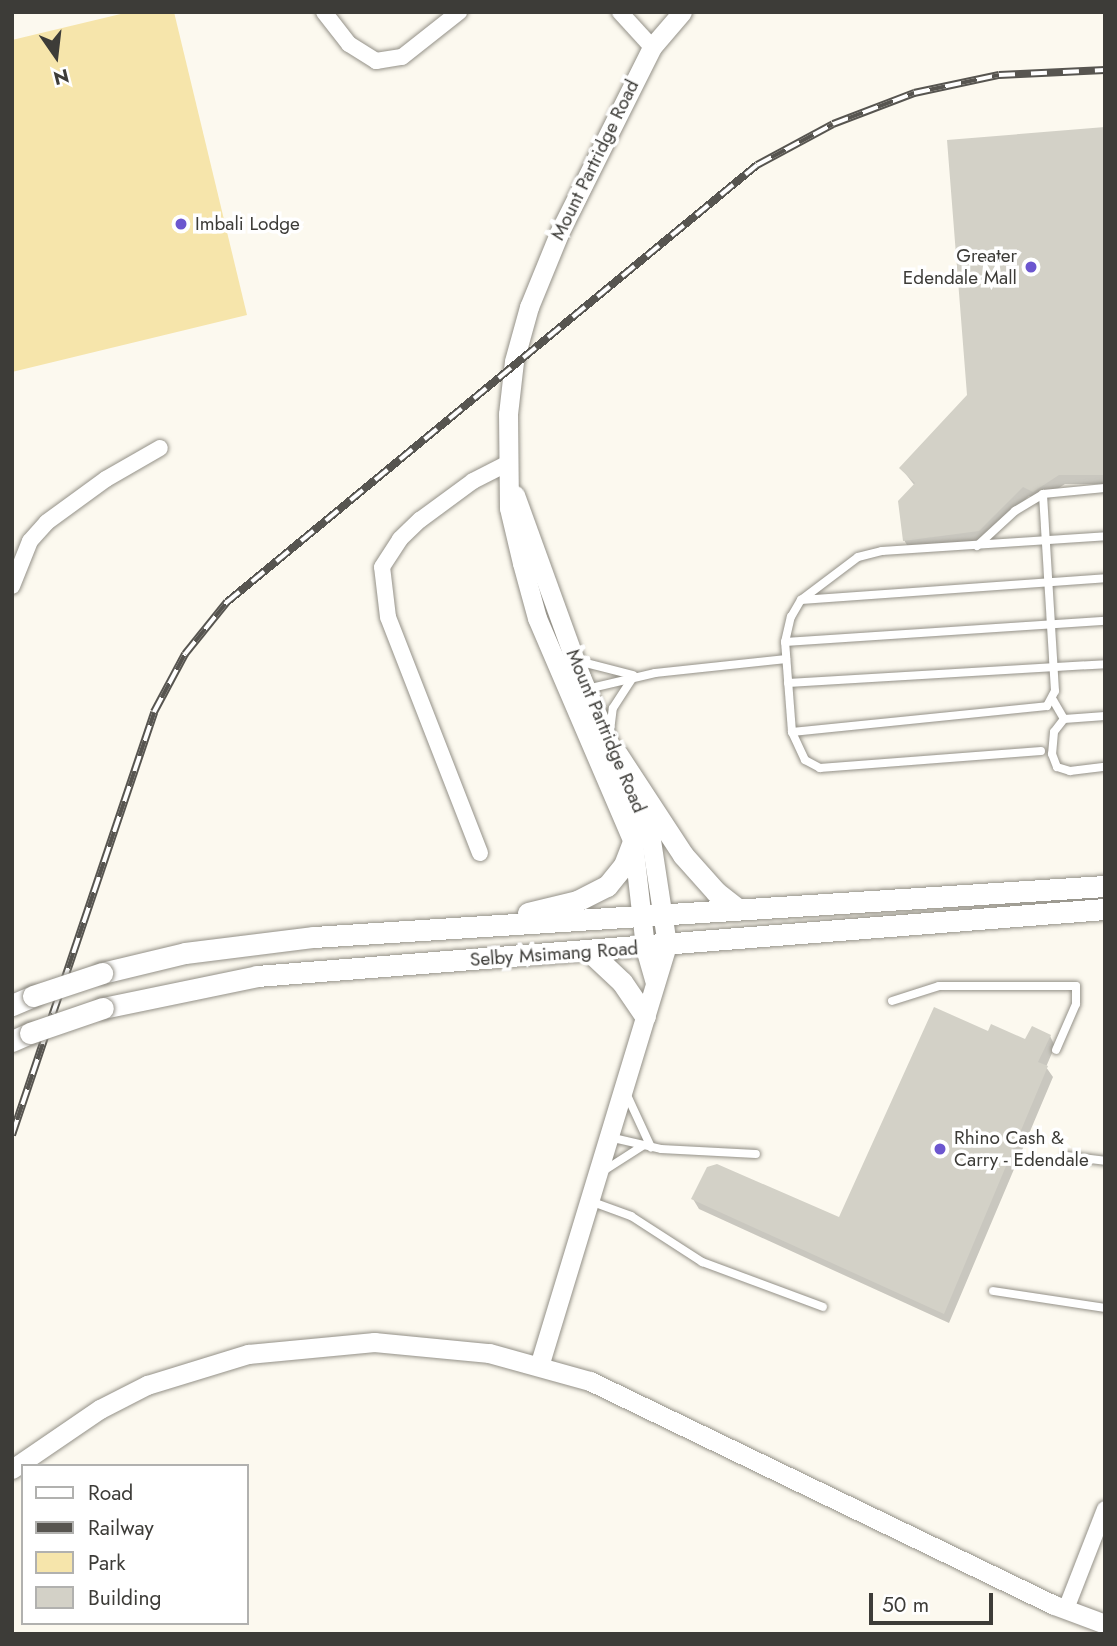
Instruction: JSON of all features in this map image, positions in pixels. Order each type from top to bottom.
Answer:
[{"type":"main road","points":[[613,746],[690,864],[738,909]]},
{"type":"main road","points":[[486,924],[596,893],[617,877],[633,842]]},
{"type":"main road","name":"Selby Msimang Road","points":[[12,1005],[102,973],[234,946],[486,924],[1105,886]]},
{"type":"main road","name":"Selby Msimang Road","points":[[21,1037],[103,1008],[257,976],[1105,909]]},
{"type":"main road","points":[[589,951],[622,982],[645,1016]]},
{"type":"street","points":[[324,12],[349,44],[376,61],[402,57],[458,12]]},
{"type":"street","points":[[620,12],[652,47]]},
{"type":"street","name":"Mount Partridge Road","points":[[540,1364],[667,945],[651,840],[613,746],[579,693],[528,590],[509,508],[510,386],[529,307],[560,232],[652,47],[682,12]]},
{"type":"street","points":[[12,586],[30,541],[47,522],[106,479],[160,449]]},
{"type":"street","points":[[480,853],[388,617],[382,567],[400,539],[420,520],[473,481],[508,463]]},
{"type":"street","name":"Mount Partridge Road","points":[[510,485],[575,660],[579,693],[633,842],[645,947],[655,983]]},
{"type":"street","points":[[12,1469],[100,1409],[146,1385],[248,1354],[374,1342],[489,1353],[540,1364],[590,1381],[1066,1609],[1105,1624]]},
{"type":"street","points":[[1066,1609],[1105,1509]]},
{"type":"lane","points":[[977,546],[1015,511],[1043,494],[1105,488]]},
{"type":"lane","points":[[1043,494],[1055,667],[1053,700],[1064,719]]},
{"type":"lane","points":[[1041,751],[820,768],[805,760],[792,732],[785,642],[791,617],[801,600],[858,557],[882,551],[1105,536]]},
{"type":"lane","points":[[801,600],[1105,578]]},
{"type":"lane","points":[[785,642],[1105,621]]},
{"type":"lane","points":[[579,693],[636,677],[786,659]]},
{"type":"lane","points":[[575,660],[636,677]]},
{"type":"lane","points":[[788,683],[1105,664]]},
{"type":"lane","points":[[613,746],[613,708],[636,677]]},
{"type":"lane","points":[[792,732],[1028,711],[1053,700]]},
{"type":"lane","points":[[1105,716],[1064,719],[1054,732],[1052,754],[1057,767],[1070,771],[1105,767]]},
{"type":"lane","points":[[892,1001],[939,986],[1076,986],[1076,1004],[1056,1050]]},
{"type":"lane","points":[[624,1087],[647,1146]]},
{"type":"lane","points":[[609,1138],[647,1146],[756,1154]]},
{"type":"lane","points":[[597,1176],[647,1146]]},
{"type":"lane","points":[[1066,1156],[1105,1161]]},
{"type":"lane","points":[[590,1201],[631,1216],[702,1262],[823,1307]]},
{"type":"lane","points":[[993,1291],[1105,1308]]},
{"type":"green space","name":"Imbali Lodge","points":[[129,12],[174,12],[247,315],[12,372],[12,40]]},
{"type":"building","name":"Greater Edendale Mall","points":[[1105,127],[1105,475],[1059,475],[1033,492],[1023,487],[979,531],[903,541],[898,501],[915,483],[899,468],[967,395],[947,140]]},
{"type":"building","points":[[934,1007],[988,1031],[991,1024],[1025,1039],[1032,1026],[1051,1035],[1038,1062],[1048,1066],[944,1314],[691,1199],[707,1167],[717,1164],[839,1217]]},
{"type":"railway","points":[[12,1135],[154,712],[185,654],[227,602],[757,165],[833,124],[914,93],[999,75],[1105,70]]},
{"type":"place","name":"Imbali Lodge","points":[[181,224]]},
{"type":"place","name":"Greater Edendale Mall","points":[[1031,267]]},
{"type":"place","name":"Rhino Cash & Carry - Edendale","points":[[940,1149]]}]
